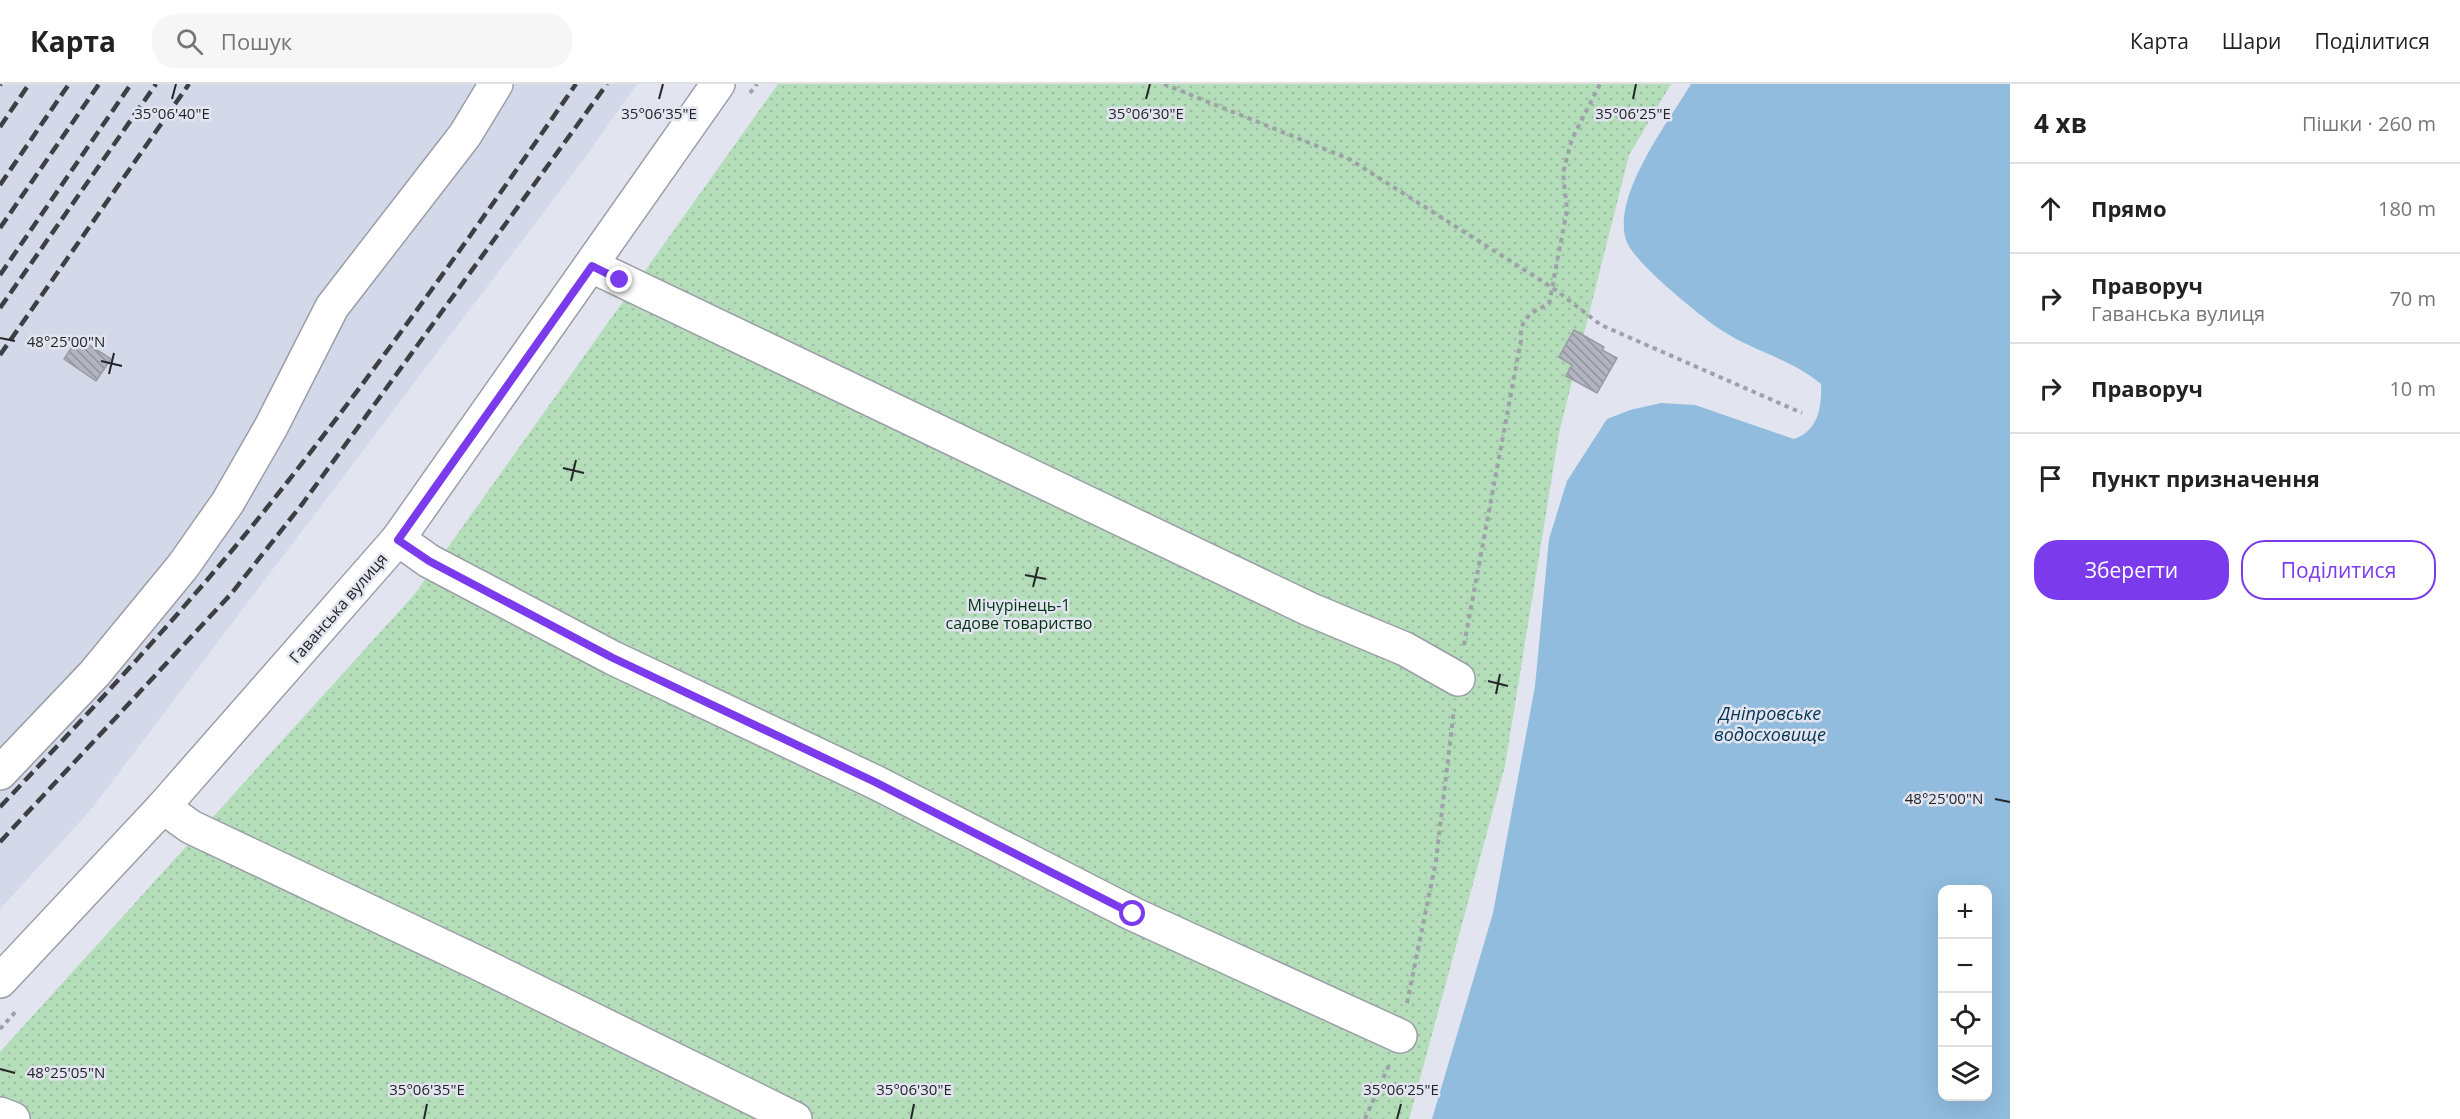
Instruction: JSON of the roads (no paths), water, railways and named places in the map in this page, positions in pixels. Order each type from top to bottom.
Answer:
[{"type":"main road","points":[[0,773],[95,673],[183,566],[228,502],[271,428],[332,307],[465,135],[496,84]]},
{"type":"main road","name":"Гаванська вулиця","points":[[0,981],[163,807],[398,540],[718,84]]},
{"type":"main road","points":[[592,266],[1309,609],[1405,649],[1458,679]]},
{"type":"main road","points":[[398,540],[429,561],[613,658],[875,782],[1133,914],[1400,1036]]},
{"type":"main road","points":[[163,807],[191,827],[476,962],[795,1119]]},
{"type":"main road","points":[[0,1114],[13,1119]]},
{"type":"water","name":"Дніпровське водосховище","points":[[1691,84],[2010,84],[2010,1119],[1432,1119],[1493,913],[1535,686],[1549,539],[1567,481],[1607,419],[1630,410],[1661,403],[1695,405],[1794,439],[1802,435],[1813,424],[1821,402],[1821,384],[1797,368],[1733,337],[1711,323],[1654,274],[1631,250],[1626,240],[1624,222],[1627,202],[1645,159]]},
{"type":"railway","points":[[0,127],[29,84]]},
{"type":"railway","points":[[0,185],[69,84]]},
{"type":"railway","points":[[0,228],[99,84]]},
{"type":"railway","points":[[0,275],[131,84]]},
{"type":"railway","points":[[0,308],[156,84]]},
{"type":"railway","points":[[0,355],[189,84]]},
{"type":"railway","points":[[0,807],[158,636],[249,530],[417,310],[576,84]]},
{"type":"railway","points":[[0,842],[231,594],[303,503],[607,84]]},
{"type":"park label","name":"Мічурінець-1 садове товариство","points":[[1019,614]]}]
